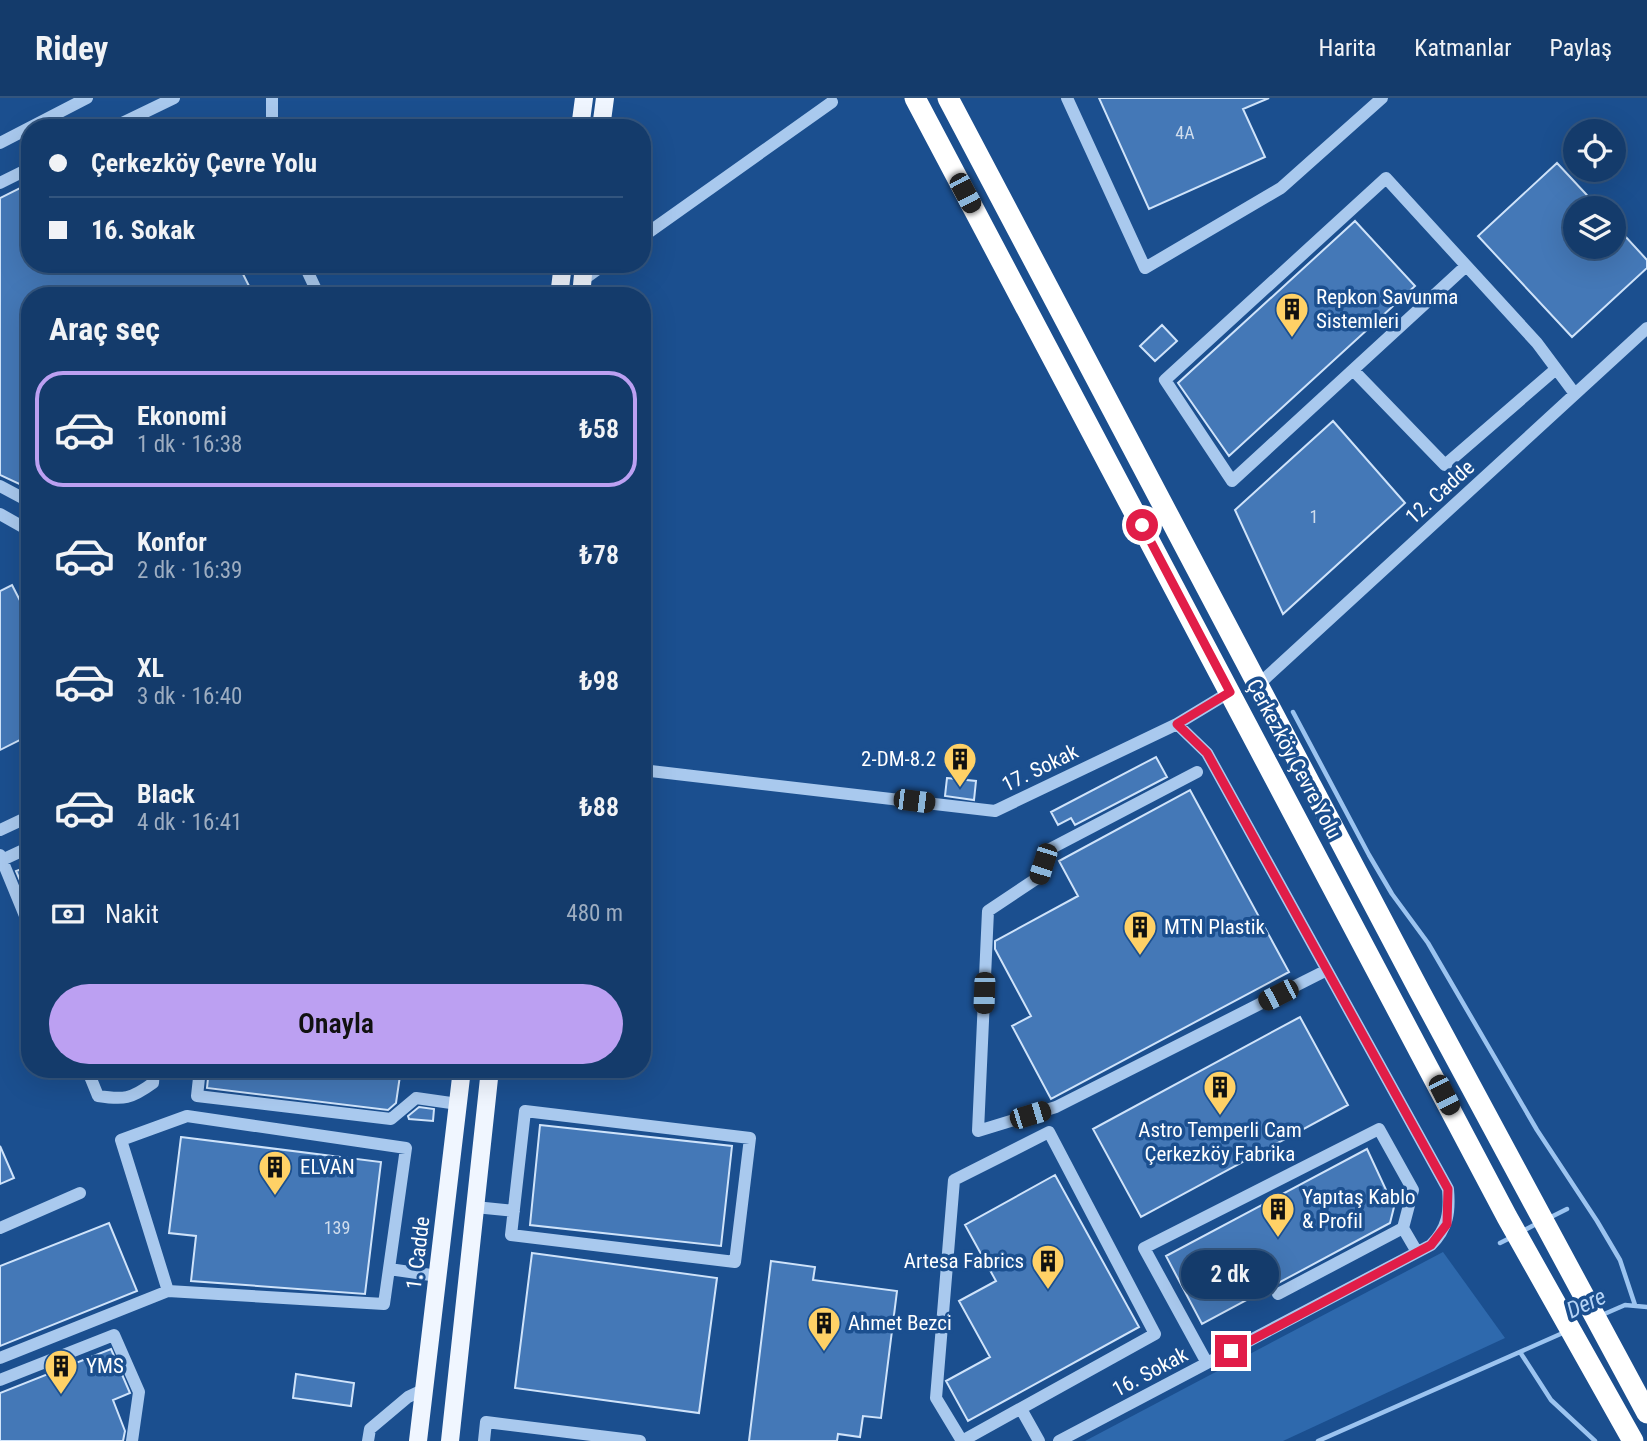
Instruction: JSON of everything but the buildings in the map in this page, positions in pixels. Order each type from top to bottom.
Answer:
[{"type":"highway","name":"Çerkezköy Çevre Yolu","points":[[915,98],[1507,1217],[1633,1441]]},
{"type":"highway","points":[[948,98],[1419,990],[1647,1413]]},
{"type":"main road","points":[[581,119],[584,98]]},
{"type":"main road","points":[[602,119],[605,98]]},
{"type":"main road","name":"1. Cadde","points":[[418,1441],[461,1078]]},
{"type":"main road","points":[[450,1441],[489,1078]]},
{"type":"street","points":[[46,119],[87,98]]},
{"type":"street","points":[[131,119],[174,98]]},
{"type":"street","points":[[271,119],[272,98]]},
{"type":"street","points":[[1067,98],[1145,268],[1281,188],[1382,98]]},
{"type":"street","points":[[651,231],[832,102]]},
{"type":"street","points":[[0,143],[21,132]]},
{"type":"street","points":[[0,183],[21,172]]},
{"type":"street","points":[[1466,265],[1231,481],[1165,380],[1387,178],[1537,343],[1575,394]]},
{"type":"street","name":"12. Cadde","points":[[1259,684],[1647,328]]},
{"type":"street","points":[[1353,370],[1445,466],[1556,369]]},
{"type":"street","points":[[0,486],[21,497]]},
{"type":"street","points":[[0,514],[21,525]]},
{"type":"street","name":"17. Sokak","points":[[651,770],[995,811],[1177,724],[1230,692]]},
{"type":"street","name":"16. Sokak","points":[[1059,1441],[1431,1245],[1447,1224],[1448,1189],[1207,753],[1177,724]]},
{"type":"street","points":[[1197,772],[1048,850],[1039,877],[988,911],[978,1131],[1056,1107],[1328,970]]},
{"type":"street","points":[[0,830],[21,820]]},
{"type":"street","points":[[21,850],[1,857],[21,906]]},
{"type":"street","points":[[91,1078],[98,1096],[123,1099],[138,1094],[153,1083],[153,1078]]},
{"type":"street","points":[[199,1078],[197,1096],[391,1119],[416,1098],[458,1104]]},
{"type":"street","points":[[526,1111],[750,1138],[735,1262],[511,1234],[514,1211],[526,1111]]},
{"type":"street","points":[[0,1358],[168,1291],[384,1304],[406,1147],[187,1116],[121,1140],[168,1291]]},
{"type":"street","points":[[1207,1363],[1144,1248],[1379,1129],[1413,1190],[1404,1228],[1417,1252]]},
{"type":"street","points":[[1049,1132],[1155,1334],[962,1441],[936,1398],[954,1180],[1049,1132]]},
{"type":"street","points":[[0,1228],[79,1193]]},
{"type":"street","points":[[475,1207],[514,1211]]},
{"type":"street","points":[[1278,1294],[1404,1228]]},
{"type":"street","points":[[389,1269],[438,1276]]},
{"type":"street","points":[[0,1380],[114,1335],[139,1392],[132,1441]]},
{"type":"street","points":[[368,1441],[370,1429],[408,1397],[425,1389]]},
{"type":"street","points":[[1021,1409],[1039,1441]]},
{"type":"street","points":[[484,1441],[486,1422],[640,1441]]},
{"type":"shaded area","points":[[1443,1252],[1505,1338],[1283,1441],[1085,1441]]},
{"type":"waterway","points":[[1293,712],[1392,894],[1428,943],[1537,1130],[1620,1260],[1635,1305]]},
{"type":"waterway","points":[[1549,1218],[1567,1209]]},
{"type":"waterway","points":[[1521,1232],[1538,1223]]},
{"type":"waterway","points":[[1500,1243],[1510,1238]]},
{"type":"waterway","name":"Dere","points":[[1602,1315],[1625,1305],[1647,1307]]},
{"type":"waterway","points":[[1318,1441],[1565,1332]]},
{"type":"waterway","points":[[1520,1352],[1551,1400],[1595,1441]]},
{"type":"place","name":"Repkon Savunma Sistemleri","points":[[1292,339]]},
{"type":"place","name":"2-DM-8.2","points":[[960,789]]},
{"type":"place","name":"MTN Plastik","points":[[1140,957]]},
{"type":"place","name":"Astro Temperli Cam Çerkezköy Fabrika","points":[[1220,1117]]},
{"type":"place","name":"ELVAN","points":[[275,1197]]},
{"type":"place","name":"Yapıtaş Kablo & Profil","points":[[1278,1239]]},
{"type":"place","name":"Artesa Fabrics","points":[[1048,1291]]},
{"type":"place","name":"Ahmet Bezci","points":[[824,1353]]},
{"type":"place","name":"YMS","points":[[61,1396]]},
{"type":"route","points":[[1142,525],[1230,692],[1177,724],[1207,753],[1448,1189],[1450,1208],[1447,1224],[1431,1245],[1231,1351]]}]
